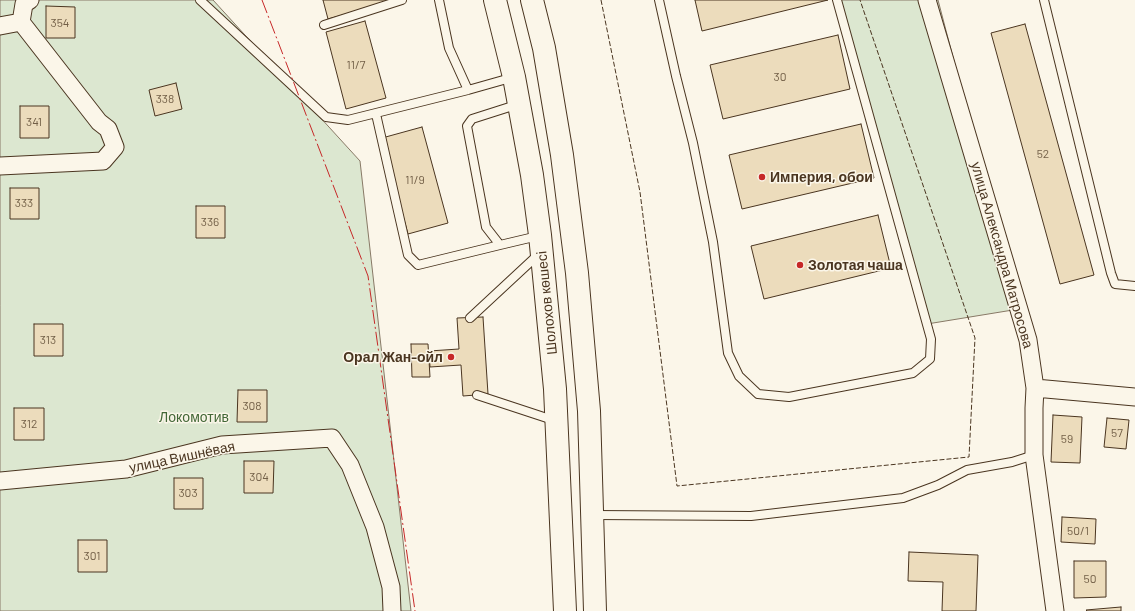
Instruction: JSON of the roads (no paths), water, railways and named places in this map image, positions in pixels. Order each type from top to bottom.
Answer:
[{"type":"highway","name":"Шолохов көшесі","points":[[495,0],[520,104],[541,243],[555,389],[565,611]]},
{"type":"highway","points":[[532,0],[544,48],[562,155],[577,273],[590,411],[595,611]]},
{"type":"street","name":"улица Александра Матросова","points":[[927,0],[1028,340],[1035,388],[1034,455],[1054,611]]},
{"type":"street","points":[[0,166],[103,161],[115,147],[108,129],[99,122],[21,22],[25,1]]},
{"type":"street","points":[[0,26],[21,22]]},
{"type":"street","points":[[1035,388],[1135,397]]},
{"type":"street","name":"улица Вишнёвая","points":[[0,481],[126,469],[222,445],[332,438],[350,465],[375,527],[391,587],[392,611]]},
{"type":"lane","points":[[200,0],[326,117],[348,120],[376,114],[514,77]]},
{"type":"lane","points":[[324,25],[402,0]]},
{"type":"lane","points":[[439,0],[449,48],[468,90]]},
{"type":"lane","points":[[659,0],[693,143],[713,242],[728,353],[739,376],[758,394],[789,397],[913,372],[930,358],[931,338],[838,0]]},
{"type":"lane","points":[[1044,0],[1111,273],[1115,284],[1135,286]]},
{"type":"lane","points":[[500,245],[486,227],[467,126],[472,119],[520,104]]},
{"type":"lane","points":[[376,114],[408,255],[418,265],[500,245],[541,243]]},
{"type":"lane","points":[[470,318],[541,243]]},
{"type":"lane","points":[[477,395],[557,422]]},
{"type":"lane","points":[[593,515],[751,516],[903,498],[938,485],[967,470],[1012,462],[1034,455]]},
{"type":"place","name":"Империя, обои","points":[[762,177]]},
{"type":"place","name":"Золотая чаша","points":[[800,265]]},
{"type":"place","name":"Орал Жан-ойл","points":[[451,357]]},
{"type":"park label","name":"Локомотив","points":[[194,417]]}]
